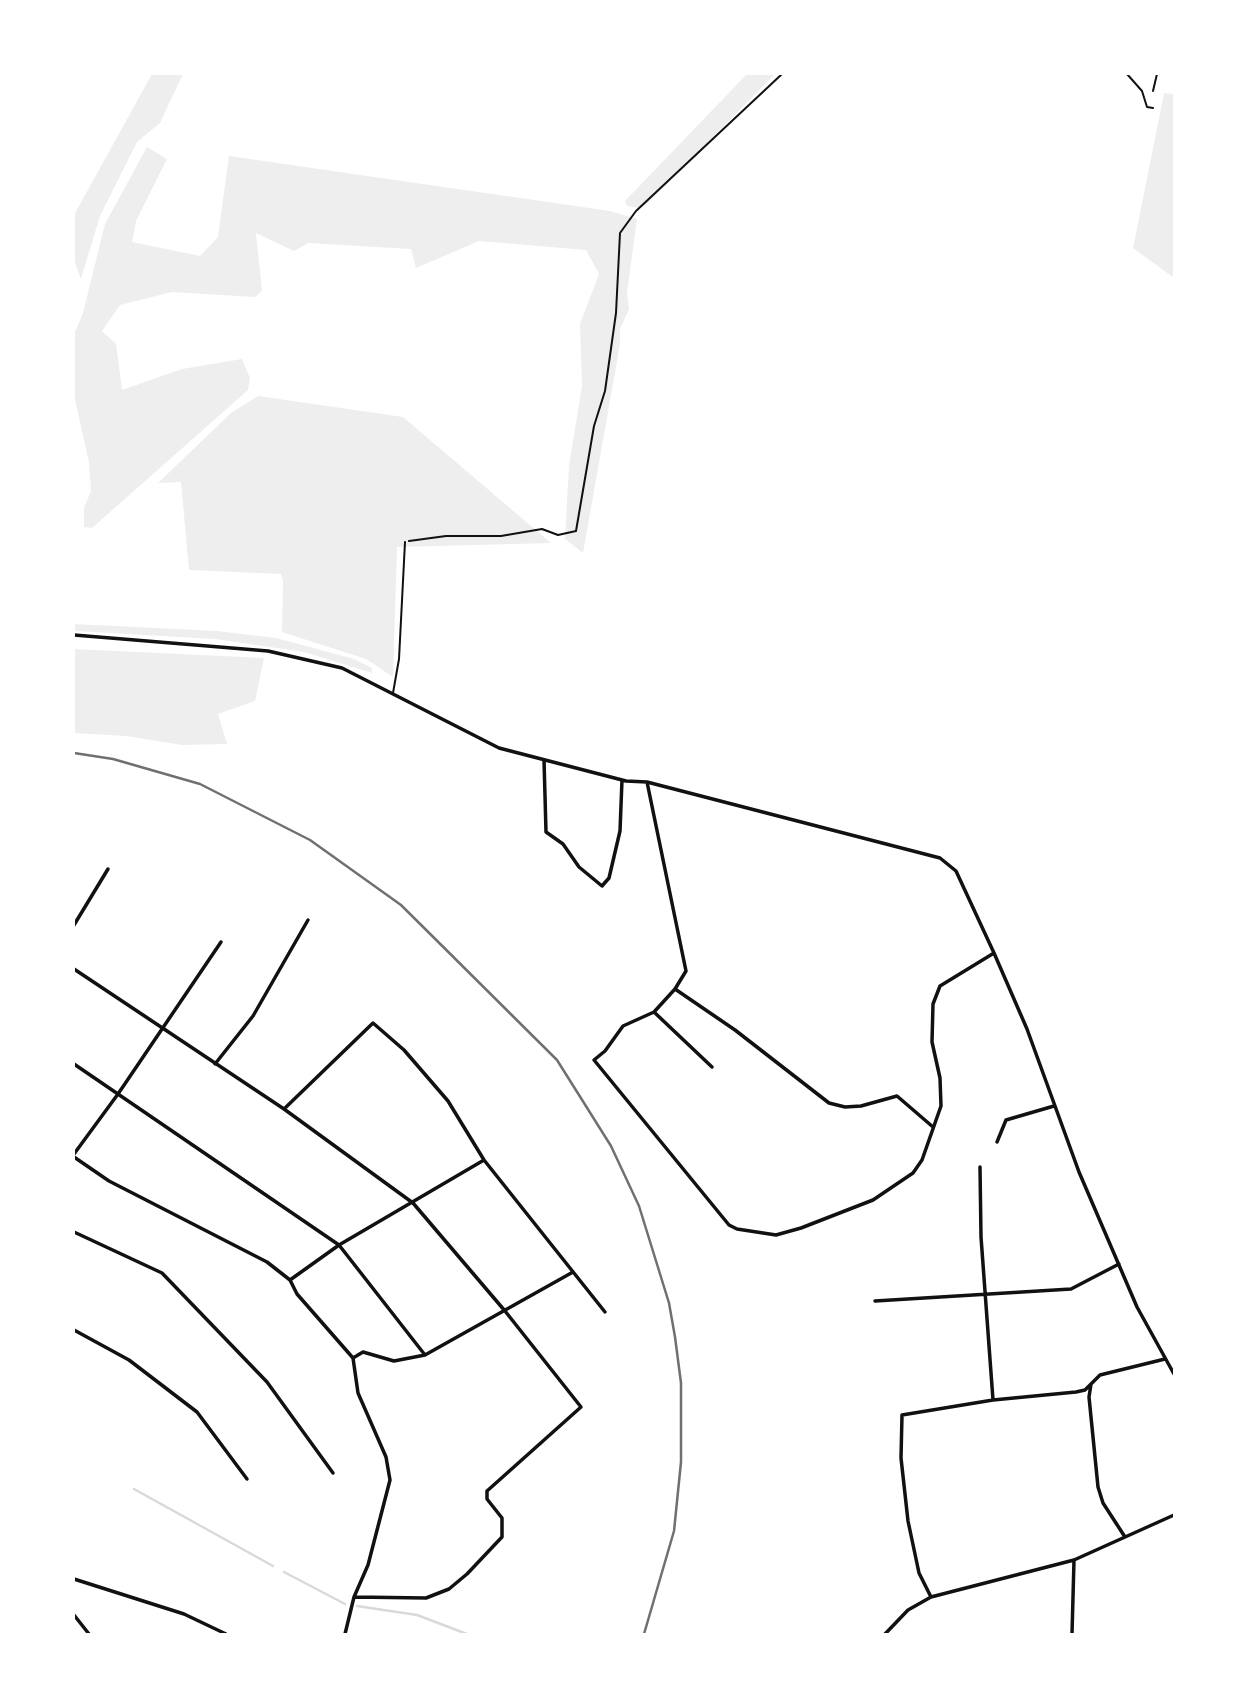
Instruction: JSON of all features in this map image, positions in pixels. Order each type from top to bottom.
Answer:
[{"type":"street","points":[[74,635],[268,651],[342,668],[499,748],[622,780],[647,782],[940,858],[956,872],[994,953],[1027,1029],[1054,1106],[1137,1307],[1174,1374]]},
{"type":"street","points":[[544,760],[546,832],[563,844],[579,867],[602,886],[609,878],[620,831],[622,780]]},
{"type":"street","points":[[647,782],[686,971],[675,989],[654,1012],[623,1026],[605,1051],[594,1060],[729,1225],[750,1233],[776,1235],[873,1199],[913,1172],[922,1160],[942,1094],[932,1042],[933,1004],[940,986],[994,953]]},
{"type":"street","points":[[74,925],[108,869]]},
{"type":"street","points":[[215,1064],[253,1016],[308,920]]},
{"type":"street","points":[[220,942],[74,1156],[109,1181],[267,1262],[290,1280],[297,1294],[353,1358],[358,1393],[386,1457],[390,1480],[368,1565],[354,1597],[345,1634]]},
{"type":"street","points":[[74,969],[160,1029],[284,1109],[413,1203],[505,1311],[581,1407],[487,1491],[487,1499],[502,1518],[502,1537],[467,1574],[449,1589],[426,1598],[354,1597]]},
{"type":"street","points":[[675,989],[735,1030],[829,1103],[845,1107],[861,1106],[897,1096],[933,1127]]},
{"type":"street","points":[[654,1012],[712,1067]]},
{"type":"street","points":[[284,1109],[373,1023],[404,1050],[449,1101],[484,1160],[606,1312]]},
{"type":"street","points":[[74,1063],[339,1245],[425,1355]]},
{"type":"street","points":[[997,1142],[1006,1119],[1054,1106]]},
{"type":"street","points":[[290,1280],[339,1245],[484,1160]]},
{"type":"street","points":[[980,1167],[985,1295],[993,1400]]},
{"type":"street","points":[[74,1232],[162,1273],[267,1382],[333,1473]]},
{"type":"street","points":[[875,1301],[1071,1289],[1119,1264]]},
{"type":"street","points":[[353,1358],[363,1352],[394,1361],[425,1355],[573,1272]]},
{"type":"street","points":[[74,1330],[129,1360],[197,1412],[247,1479]]},
{"type":"street","points":[[931,1597],[919,1573],[908,1521],[899,1423],[906,1413],[993,1400],[1076,1392],[1085,1390],[1100,1375],[1166,1359]]},
{"type":"street","points":[[1091,1384],[1089,1396],[1098,1487],[1103,1503],[1125,1537]]},
{"type":"street","points":[[885,1634],[908,1610],[931,1597],[1074,1560],[1174,1515]]},
{"type":"street","points":[[1072,1634],[1074,1560]]},
{"type":"street","points":[[74,1579],[184,1614],[226,1634]]},
{"type":"street","points":[[74,1615],[89,1634]]},
{"type":"lane","points":[[1153,91],[1157,74]]},
{"type":"lane","points":[[393,694],[399,659],[404,542]]},
{"type":"path","points":[[404,542],[446,536],[501,536],[542,529],[558,535],[576,531],[594,426],[605,391],[616,313],[620,233],[636,211],[782,74]]},
{"type":"path","points":[[1127,74],[1142,91],[1147,107],[1153,108]]},
{"type":"shaded area","points":[[152,74],[183,74],[160,123],[137,142],[100,216],[81,279],[74,260],[74,215]]},
{"type":"shaded area","points":[[747,74],[775,74],[648,203],[640,208],[627,206],[625,201]]},
{"type":"shaded area","points":[[1164,93],[1174,94],[1174,278],[1133,248]]},
{"type":"shaded area","points":[[147,147],[167,159],[136,221],[132,242],[200,256],[218,237],[229,156],[610,211],[637,219],[627,293],[629,309],[620,329],[620,344],[583,553],[565,539],[569,466],[582,386],[580,324],[599,274],[586,250],[479,241],[416,268],[411,249],[308,243],[294,251],[256,233],[262,291],[255,297],[172,292],[120,305],[102,331],[116,344],[122,390],[182,369],[242,359],[250,378],[248,390],[92,528],[84,527],[84,508],[91,491],[89,463],[74,395],[75,332],[83,313],[105,224]]},
{"type":"shaded area","points":[[258,396],[403,417],[551,543],[397,547],[393,677],[366,659],[282,632],[281,574],[189,570],[181,482],[158,483],[231,413]]},
{"type":"shaded area","points":[[74,624],[217,631],[276,638],[354,659],[372,668],[372,673],[304,652],[215,639],[74,631]]},
{"type":"shaded area","points":[[74,649],[264,658],[255,701],[218,714],[227,744],[182,745],[126,736],[74,733]]},
{"type":"waterway","points":[[134,1489],[273,1566]]},
{"type":"waterway","points":[[284,1572],[345,1604]]},
{"type":"waterway","points":[[357,1606],[417,1615],[467,1634]]},
{"type":"railway","points":[[74,753],[113,759],[200,784],[310,840],[401,905],[557,1060],[611,1146],[639,1206],[669,1303],[675,1337],[681,1383],[681,1462],[674,1531],[644,1634]]}]
